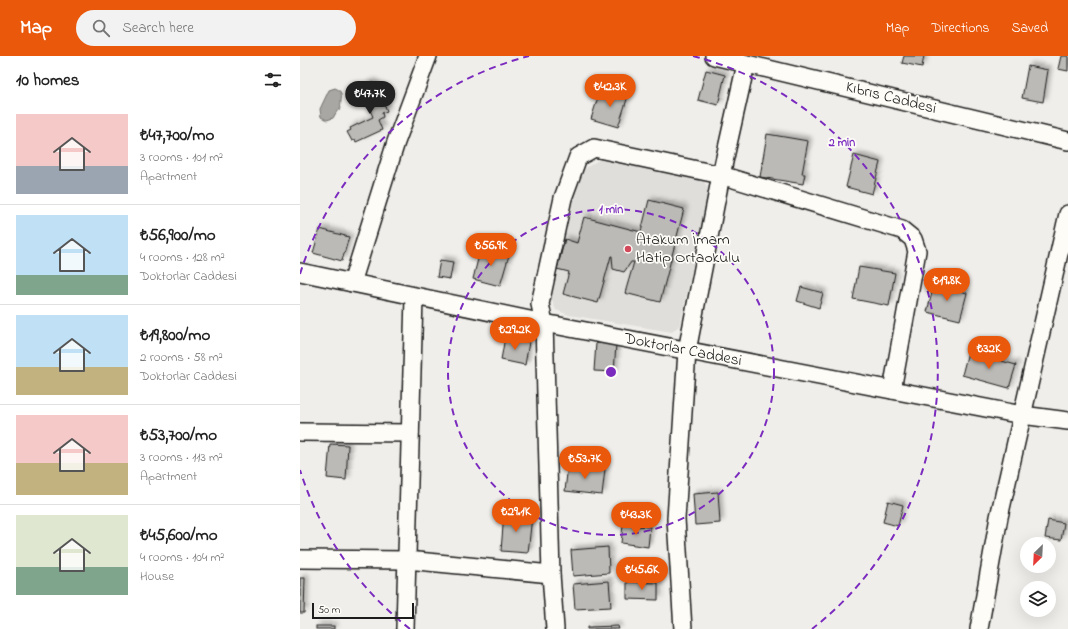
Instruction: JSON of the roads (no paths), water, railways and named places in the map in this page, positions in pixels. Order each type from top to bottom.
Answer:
[{"type":"street","points":[[352,283],[396,142],[428,56]]},
{"type":"street","name":"Kıbrıs Caddesi","points":[[714,56],[1068,141]]},
{"type":"street","points":[[683,629],[676,519],[686,351],[720,175],[746,64]]},
{"type":"street","points":[[554,629],[551,574],[544,323],[540,304],[563,198],[578,158],[594,148],[720,175],[902,230],[913,239],[917,251],[892,390]]},
{"type":"street","points":[[979,629],[999,517],[1068,214]]},
{"type":"street","name":"Doktorlar Caddesi","points":[[300,272],[414,297],[686,351],[1022,415],[1068,421]]},
{"type":"street","points":[[405,629],[414,297]]},
{"type":"street","points":[[300,432],[410,433]]},
{"type":"street","points":[[300,559],[407,560],[551,574]]},
{"type":"place","name":"Atakum İmam Hatip Ortaokulu","points":[[628,249]]}]
